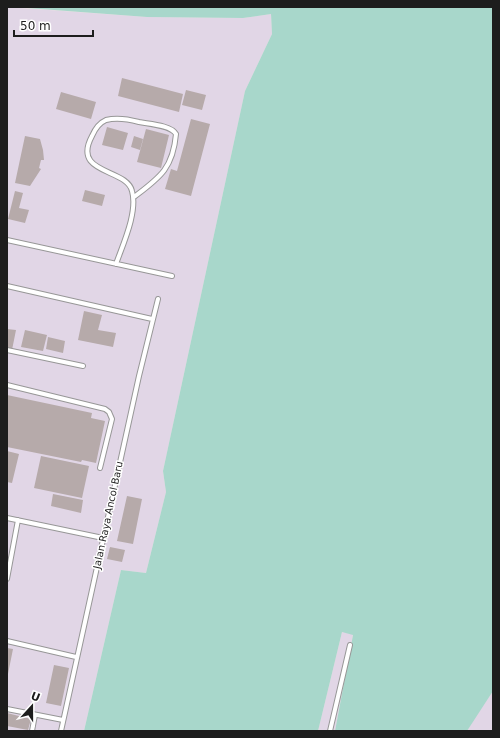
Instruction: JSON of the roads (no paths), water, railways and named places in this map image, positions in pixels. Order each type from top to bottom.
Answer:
[{"type":"lane","points":[[116,264],[134,206],[134,197],[130,184],[125,180],[97,168],[90,160],[88,150],[90,139],[96,128],[108,120],[127,119],[170,129],[176,134],[168,167],[157,180],[134,197]]},
{"type":"lane","points":[[7,240],[172,276]]},
{"type":"lane","points":[[7,286],[152,319]]},
{"type":"lane","name":"Jalan Raya Ancol Baru","points":[[61,731],[76,657],[152,319],[158,300]]},
{"type":"lane","points":[[7,350],[83,366]]},
{"type":"lane","points":[[7,385],[105,409],[109,412],[112,420],[100,468]]},
{"type":"lane","points":[[7,518],[103,538]]},
{"type":"lane","points":[[7,579],[18,520]]},
{"type":"lane","points":[[7,641],[76,657]]},
{"type":"lane","points":[[330,731],[350,645]]},
{"type":"lane","points":[[7,709],[63,720]]},
{"type":"lane","points":[[32,731],[35,715]]}]
